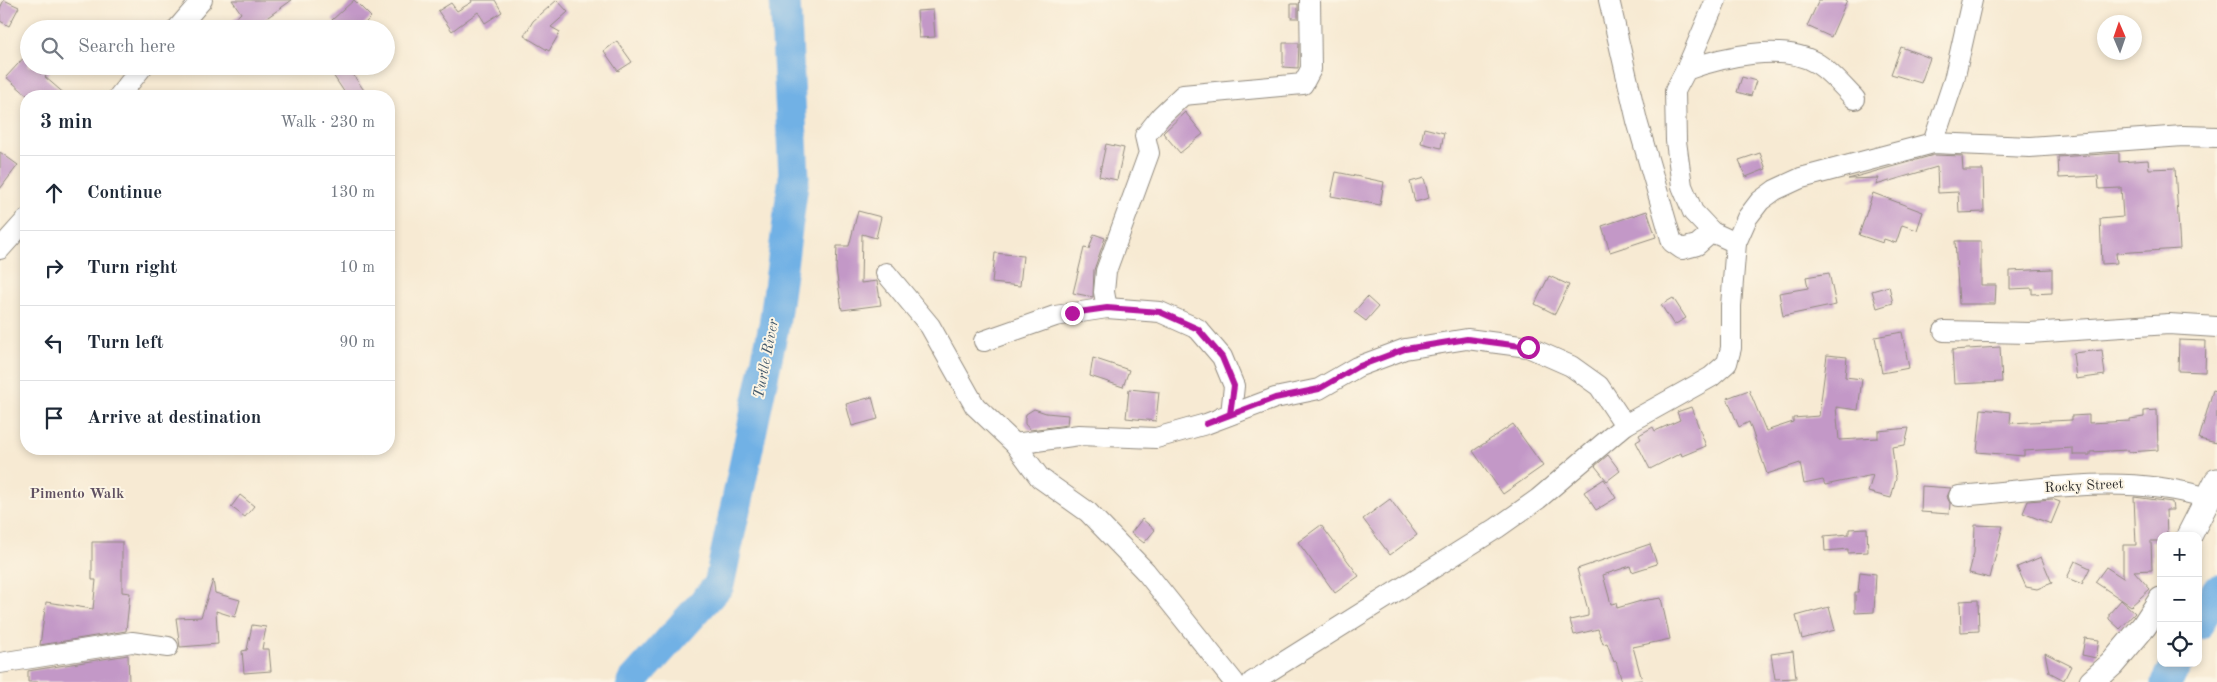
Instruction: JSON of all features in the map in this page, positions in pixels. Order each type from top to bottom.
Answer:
[{"type":"street","points":[[185,20],[202,0]]},
{"type":"street","points":[[1107,308],[1104,292],[1106,271],[1149,153],[1145,136],[1161,116],[1183,96],[1303,84],[1311,69],[1310,0]]},
{"type":"street","points":[[1609,0],[1637,121],[1672,242],[1682,249],[1697,245],[1712,232]]},
{"type":"street","points":[[1716,0],[1675,91],[1676,141],[1682,186],[1693,212],[1712,232],[1736,243]]},
{"type":"street","points":[[1933,143],[1954,80],[1972,0]]},
{"type":"street","points":[[1686,70],[1718,58],[1786,53],[1818,64],[1855,98]]},
{"type":"street","points":[[124,90],[136,75]]},
{"type":"street","points":[[1252,682],[1497,528],[1538,498],[1625,426],[1711,378],[1727,363],[1731,348],[1731,306],[1736,243],[1747,218],[1760,201],[1775,190],[1801,178],[1933,143],[2030,147],[2184,136],[2217,138]]},
{"type":"street","points":[[0,249],[20,227]]},
{"type":"street","points":[[886,273],[930,326],[975,406],[1015,444],[1040,478],[1088,512],[1146,572],[1234,682]]},
{"type":"street","points":[[984,341],[1055,316],[1107,308],[1160,312],[1198,329],[1222,357],[1234,386],[1230,414],[1206,424]]},
{"type":"street","points":[[1944,331],[2029,333],[2168,324],[2217,327]]},
{"type":"street","points":[[1015,444],[1079,435],[1156,438],[1206,424],[1275,398],[1319,389],[1357,367],[1405,349],[1467,339],[1528,347],[1571,366],[1599,386],[1625,426]]},
{"type":"street","name":"Rocky Street","points":[[1959,496],[2122,483],[2213,489]]},
{"type":"street","points":[[2191,532],[2213,489]]},
{"type":"street","points":[[2092,682],[2112,664],[2144,626],[2157,606]]},
{"type":"street","points":[[0,663],[132,642],[168,647]]},
{"type":"building","points":[[4,0],[19,7],[9,26],[0,21],[0,8]]},
{"type":"building","points":[[232,0],[292,0],[264,20],[234,20],[241,13]]},
{"type":"building","points":[[354,0],[371,17],[368,20],[332,20]]},
{"type":"building","points":[[471,0],[495,0],[502,12],[485,23],[478,12],[452,31],[438,11],[451,3],[457,11],[472,2]]},
{"type":"building","points":[[557,0],[568,12],[551,27],[560,32],[549,51],[524,36],[533,21]]},
{"type":"building","points":[[1819,0],[1847,0],[1831,37],[1807,26]]},
{"type":"building","points":[[1291,4],[1298,4],[1298,18],[1291,18]]},
{"type":"building","points":[[933,10],[935,37],[919,38],[917,11]]},
{"type":"building","points":[[617,41],[632,62],[618,71],[604,51]]},
{"type":"building","points":[[1283,43],[1299,43],[1298,68],[1283,67]]},
{"type":"building","points":[[1901,47],[1930,58],[1921,83],[1891,74]]},
{"type":"building","points":[[20,62],[20,75],[47,75],[45,77],[60,90],[21,90],[6,77]]},
{"type":"building","points":[[333,75],[353,75],[364,90],[343,90]]},
{"type":"building","points":[[1742,77],[1756,81],[1751,96],[1737,92]]},
{"type":"building","points":[[1185,112],[1203,134],[1180,153],[1163,133]]},
{"type":"building","points":[[1424,128],[1444,133],[1441,148],[1421,143]]},
{"type":"building","points":[[1106,144],[1124,148],[1117,180],[1099,176]]},
{"type":"building","points":[[0,152],[18,165],[0,189]]},
{"type":"building","points":[[1760,153],[1766,169],[1746,177],[1739,160]]},
{"type":"building","points":[[2119,153],[2119,162],[2148,160],[2149,169],[2175,168],[2180,249],[2116,253],[2117,263],[2102,264],[2100,219],[2123,217],[2121,188],[2099,189],[2098,176],[2059,178],[2058,157]]},
{"type":"building","points":[[1934,155],[1962,156],[1963,170],[1983,170],[1984,212],[1959,213],[1958,192],[1938,193],[1937,167],[1876,185],[1879,178],[1848,179]]},
{"type":"building","points":[[1336,172],[1384,182],[1380,205],[1331,196]]},
{"type":"building","points":[[1424,178],[1429,198],[1415,202],[1410,182]]},
{"type":"building","points":[[1873,193],[1923,212],[1917,230],[1902,225],[1896,243],[1884,239],[1883,243],[1859,235]]},
{"type":"building","points":[[858,211],[881,217],[876,238],[862,234],[861,283],[877,281],[881,305],[842,310],[836,269],[837,246],[849,246]]},
{"type":"building","points":[[1647,211],[1656,237],[1610,252],[1602,226]]},
{"type":"building","points":[[1094,234],[1105,238],[1094,270],[1093,297],[1073,293],[1084,248],[1089,249]]},
{"type":"building","points":[[1955,241],[1981,241],[1981,285],[1996,285],[1995,304],[1959,304]]},
{"type":"building","points":[[995,253],[1023,256],[1020,286],[992,283]]},
{"type":"building","points":[[2052,269],[2052,293],[2032,294],[2032,288],[2010,289],[2010,271]]},
{"type":"building","points":[[1829,273],[1836,305],[1783,316],[1779,293],[1808,288],[1806,277]]},
{"type":"building","points":[[1549,276],[1569,285],[1555,314],[1535,304]]},
{"type":"building","points":[[1889,286],[1893,303],[1877,308],[1872,291]]},
{"type":"building","points":[[1367,297],[1378,307],[1366,321],[1354,312]]},
{"type":"building","points":[[1673,298],[1686,318],[1674,325],[1661,305]]},
{"type":"building","points":[[1902,332],[1909,368],[1882,373],[1875,337]]},
{"type":"building","points":[[2179,340],[2206,341],[2205,372],[2178,371]]},
{"type":"building","points":[[2000,347],[2002,382],[1954,384],[1952,350]]},
{"type":"building","points":[[2102,350],[2105,375],[2076,379],[2073,353]]},
{"type":"building","points":[[1827,355],[1847,357],[1845,377],[1862,379],[1858,410],[1836,407],[1839,440],[1878,438],[1878,431],[1909,428],[1905,445],[1892,447],[1896,479],[1891,498],[1868,492],[1873,475],[1825,485],[1823,480],[1804,484],[1800,463],[1767,474],[1749,422],[1739,427],[1727,398],[1749,390],[1766,431],[1793,422],[1793,418],[1819,416]]},
{"type":"building","points":[[1093,358],[1129,370],[1123,387],[1090,376]]},
{"type":"building","points":[[1129,389],[1159,392],[1156,421],[1126,418]]},
{"type":"building","points":[[2213,390],[2217,391],[2217,443],[2199,439]]},
{"type":"building","points":[[872,397],[878,419],[852,426],[846,404]]},
{"type":"building","points":[[1691,407],[1706,446],[1682,456],[1681,453],[1650,469],[1636,442],[1641,439],[1639,435],[1653,427],[1655,431],[1680,420],[1677,412]]},
{"type":"building","points":[[1034,409],[1046,413],[1068,415],[1067,425],[1030,430],[1025,424],[1025,419],[1026,414]]},
{"type":"building","points":[[1981,409],[2011,412],[2010,423],[2072,420],[2072,416],[2089,415],[2089,423],[2130,421],[2130,419],[2144,417],[2144,411],[2157,410],[2158,450],[2090,452],[2090,455],[2073,455],[2073,448],[2024,451],[2024,456],[1977,452]]},
{"type":"building","points":[[1513,424],[1543,466],[1503,494],[1473,451]]},
{"type":"building","points":[[1608,455],[1620,471],[1607,481],[1595,466]]},
{"type":"building","points":[[1604,479],[1616,498],[1596,510],[1584,492]]},
{"type":"building","points":[[1922,486],[1951,488],[1947,497],[1950,503],[1949,514],[1921,512]]},
{"type":"building","points":[[240,495],[254,506],[245,517],[231,507]]},
{"type":"building","points":[[2134,497],[2172,502],[2173,510],[2166,510],[2167,532],[2157,532],[2157,541],[2151,541],[2152,570],[2134,571],[2150,589],[2131,606],[2095,582],[2106,567],[2123,578],[2123,545],[2136,545]]},
{"type":"building","points":[[1390,499],[1417,535],[1390,555],[1363,519]]},
{"type":"building","points":[[2052,499],[2060,502],[2051,524],[2023,513],[2028,501]]},
{"type":"building","points":[[1142,519],[1155,530],[1144,543],[1131,533]]},
{"type":"building","points":[[1321,525],[1359,576],[1335,593],[1298,542]]},
{"type":"building","points":[[1975,525],[2003,526],[1990,578],[1969,573],[1974,553]]},
{"type":"building","points":[[1867,528],[1868,552],[1848,553],[1848,549],[1825,551],[1824,536],[1849,534],[1849,529]]},
{"type":"building","points":[[92,542],[122,542],[122,592],[130,593],[126,631],[40,645],[46,602],[93,609],[96,580],[92,580]]},
{"type":"building","points":[[1650,544],[1657,564],[1632,572],[1630,566],[1603,575],[1611,604],[1616,603],[1617,608],[1641,601],[1661,598],[1670,639],[1633,647],[1642,680],[1622,682],[1616,661],[1614,662],[1607,643],[1603,644],[1598,629],[1574,635],[1570,620],[1588,616],[1577,569]]},
{"type":"building","points":[[2041,557],[2052,583],[2037,589],[2026,587],[2017,567]]},
{"type":"building","points":[[2075,561],[2090,568],[2082,584],[2067,578]]},
{"type":"building","points":[[1860,572],[1876,574],[1874,612],[1855,613],[1855,592],[1858,592]]},
{"type":"building","points":[[213,580],[215,593],[240,600],[235,617],[216,611],[218,644],[180,647],[176,618],[201,617]]},
{"type":"building","points":[[1978,600],[1979,631],[1961,632],[1960,601]]},
{"type":"building","points":[[2121,600],[2135,613],[2120,629],[2109,619],[2109,614]]},
{"type":"building","points":[[1829,607],[1835,630],[1802,639],[1796,616]]},
{"type":"building","points":[[252,625],[266,627],[262,649],[269,649],[271,671],[244,673],[242,651],[247,650]]},
{"type":"building","points":[[2085,638],[2099,640],[2096,658],[2082,655]]},
{"type":"building","points":[[1793,651],[1796,678],[1775,679],[1771,654]]},
{"type":"building","points":[[2045,653],[2071,666],[2064,680],[2049,672]]},
{"type":"building","points":[[128,655],[129,682],[28,682],[28,671]]},
{"type":"waterway","name":"Turtle River","points":[[632,682],[719,585],[774,325],[794,177],[785,0]]},
{"type":"waterway","points":[[2200,622],[2217,590]]},
{"type":"waterway","points":[[2167,682],[2175,667]]},
{"type":"district","name":"Pimento Walk","points":[[77,494]]},
{"type":"route","points":[[1072,313],[1107,308],[1160,312],[1198,329],[1222,357],[1234,386],[1230,414],[1206,424],[1275,398],[1319,389],[1357,367],[1405,349],[1467,339],[1528,347]]}]
